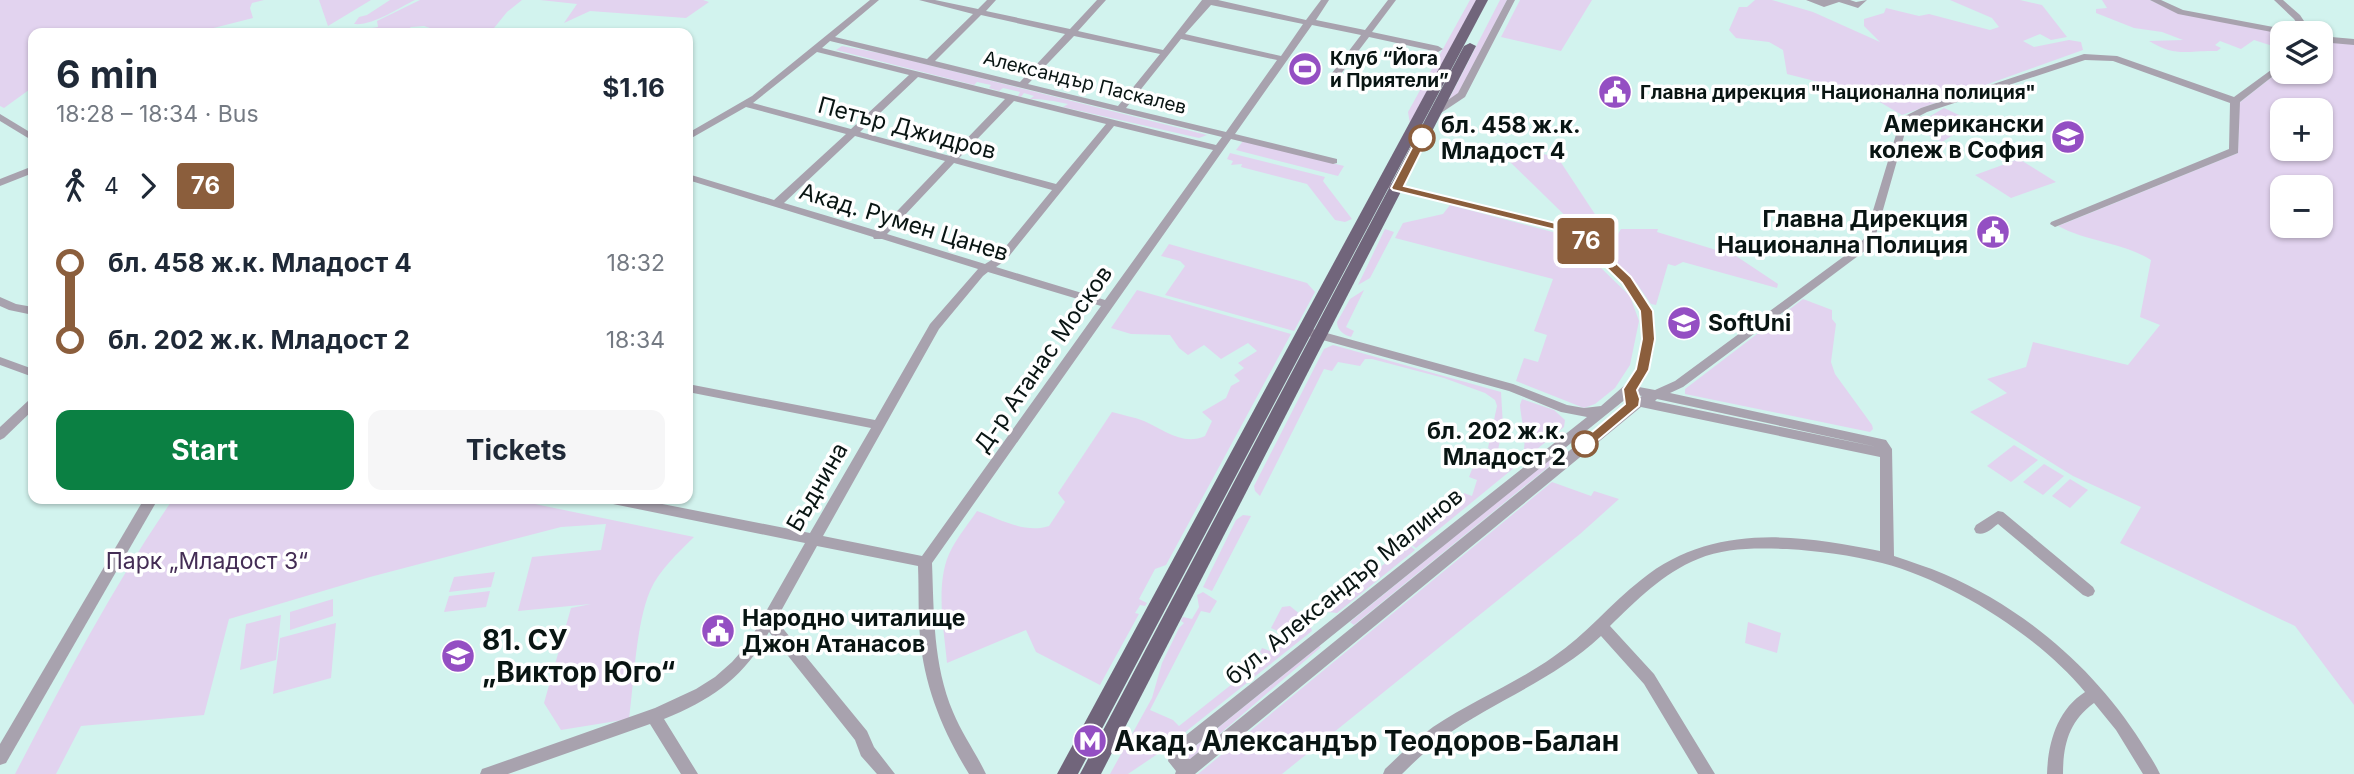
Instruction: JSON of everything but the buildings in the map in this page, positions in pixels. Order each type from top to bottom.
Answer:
[{"type":"main road","points":[[1090,774],[1320,333],[1482,0]]},
{"type":"main road","points":[[1067,774],[1302,338],[1435,113],[1494,0]]},
{"type":"street","points":[[693,133],[746,104],[875,0]]},
{"type":"street","points":[[923,0],[1166,53]]},
{"type":"street","points":[[929,62],[992,0]]},
{"type":"street","points":[[1023,84],[1102,0]]},
{"type":"street","name":"Д-р Атанас Москов","points":[[925,562],[1325,0]]},
{"type":"street","points":[[1334,78],[1392,0]]},
{"type":"street","points":[[1435,113],[1462,95],[1511,0]]},
{"type":"street","points":[[1810,0],[1824,5],[1838,0],[1858,5],[1863,0]]},
{"type":"street","points":[[2154,0],[2181,12],[2270,29]]},
{"type":"street","points":[[2278,0],[2299,21]]},
{"type":"street","points":[[1121,108],[1208,1],[1438,49]]},
{"type":"street","points":[[1180,37],[1283,60]]},
{"type":"street","name":"Александър Паскалев","points":[[830,38],[1333,161]]},
{"type":"street","points":[[2333,40],[2354,42]]},
{"type":"street","name":"Александър Паскалев","points":[[816,48],[1220,149]]},
{"type":"street","points":[[1661,401],[1679,384],[1862,248],[1870,238],[1904,120],[1924,110],[2084,57],[2114,58],[2235,101]]},
{"type":"street","points":[[775,205],[917,74]]},
{"type":"street","points":[[2235,101],[2270,74]]},
{"type":"street","points":[[878,237],[1012,97]]},
{"type":"street","points":[[2055,224],[2234,151],[2235,101]]},
{"type":"street","name":"Петър Джидров","points":[[746,104],[1058,188]]},
{"type":"street","points":[[0,117],[28,135]]},
{"type":"street","name":"Бъднина","points":[[488,774],[656,715],[696,698],[729,677],[746,658],[934,327],[985,269],[1002,258],[1112,122]]},
{"type":"street","points":[[0,183],[28,171]]},
{"type":"street","name":"Акад. Румен Цанев","points":[[693,179],[1109,306]]},
{"type":"street","points":[[1390,186],[1576,231]]},
{"type":"street","name":"бул. Александър Малинов","points":[[1576,231],[1626,280],[1646,311],[1649,326],[1647,354],[1638,380],[1626,400],[1187,770],[1176,761],[1177,752],[1572,434],[1626,400]]},
{"type":"street","points":[[0,301],[28,310]]},
{"type":"street","points":[[1302,338],[1311,333],[1320,333],[1513,388],[1565,409],[1590,413],[1626,400],[1688,401],[1884,449]]},
{"type":"street","points":[[0,361],[28,371]]},
{"type":"street","points":[[1679,384],[1679,394],[1688,401]]},
{"type":"street","points":[[693,389],[880,425]]},
{"type":"street","points":[[1661,401],[1884,449]]},
{"type":"street","points":[[0,435],[28,408]]},
{"type":"street","points":[[1565,409],[1574,420],[1572,434]]},
{"type":"street","points":[[1884,449],[1887,557]]},
{"type":"street","points":[[0,758],[6,735],[148,504]]},
{"type":"street","points":[[638,504],[925,562],[927,640],[932,668],[952,730],[978,774]]},
{"type":"street","points":[[1981,530],[1998,516],[2088,590]]},
{"type":"street","points":[[1391,774],[1433,736],[1546,671],[1601,626],[1646,581],[1692,555],[1717,547],[1744,543],[1806,543],[1887,557],[1955,585],[1992,606],[2057,654],[2097,693],[2130,735],[2152,774]]},
{"type":"street","points":[[768,620],[862,736],[867,751],[887,774]]},
{"type":"street","points":[[1601,626],[1649,679],[1707,774]]},
{"type":"street","points":[[2055,774],[2054,755],[2063,726],[2082,701],[2097,693]]},
{"type":"street","points":[[656,715],[658,725],[690,774]]},
{"type":"green space","points":[[0,0],[264,0],[252,3],[250,8],[253,18],[214,28],[28,28],[28,91],[4,108],[0,106]]},
{"type":"green space","points":[[319,0],[371,0],[328,26]]},
{"type":"green space","points":[[390,0],[415,0],[377,19],[354,24],[359,17]]},
{"type":"green space","points":[[420,0],[522,0],[507,12],[494,28],[372,28],[378,27],[377,21]]},
{"type":"green space","points":[[540,0],[709,2],[686,18],[590,11],[564,23],[577,4]]},
{"type":"green space","points":[[1470,0],[1478,0],[1410,124],[1408,112]]},
{"type":"green space","points":[[1500,0],[1507,0],[1459,95],[1447,103]]},
{"type":"green space","points":[[1520,0],[1592,0],[1561,51],[1501,37]]},
{"type":"green space","points":[[1755,0],[1772,0],[1813,12],[1880,42],[1864,26],[1864,19],[1884,13],[1886,8],[1919,16],[1929,14],[1990,30],[1999,27],[1992,18],[1950,0],[2020,0],[2042,5],[2067,37],[2051,40],[2040,34],[2023,41],[2034,47],[2069,40],[2081,42],[2083,50],[1902,115],[1866,94],[1787,74],[1783,50],[1769,42],[1736,38],[1729,30],[1739,7],[1747,7]]},
{"type":"green space","points":[[2102,0],[2150,0],[2167,8],[2270,30],[2270,45],[2254,40],[2241,49],[2220,41],[2215,45],[2221,48],[2217,51],[2167,50],[2149,41],[2183,40],[2162,32],[2134,28],[2096,13],[2096,9],[2107,8]]},
{"type":"green space","points":[[2333,42],[2354,44],[2354,705],[2295,626],[2120,543],[2141,507],[2073,476],[1970,412],[2007,393],[1987,379],[2026,367],[2033,342],[2128,365],[2160,325],[2140,317],[2151,260],[2128,249],[2081,236],[2058,226],[2238,153],[2239,103],[2270,78],[2270,84],[2333,84]]},
{"type":"green space","points":[[842,46],[885,54],[1207,135],[1199,138],[1063,107],[1068,104],[1030,99],[1034,96],[1024,93],[1021,97],[1018,96],[1020,92],[1003,88],[999,91],[989,88],[991,85],[977,82],[974,85],[836,50]]},
{"type":"green space","points":[[1944,108],[1974,122],[1942,142],[1912,127]]},
{"type":"green space","points":[[1243,141],[1344,166],[1338,176],[1236,150]]},
{"type":"green space","points":[[1505,143],[1558,158],[1606,231],[1600,236],[1588,238],[1508,160],[1504,151]]},
{"type":"green space","points":[[1230,153],[1325,177],[1323,181],[1352,219],[1345,222],[1335,220],[1307,184],[1241,167],[1242,164],[1231,165],[1233,161],[1227,159]]},
{"type":"green space","points":[[2019,159],[2056,182],[2011,198],[1975,175]]},
{"type":"green space","points":[[1450,205],[1568,236],[1630,296],[1639,321],[1630,365],[1615,388],[1595,404],[1584,408],[1516,381],[1524,358],[1538,362],[1547,335],[1534,331],[1553,279],[1395,238],[1403,223],[1443,214]]},
{"type":"green space","points":[[1385,229],[1394,232],[1370,278],[1358,285]]},
{"type":"green space","points":[[1621,229],[1658,229],[1657,232],[1736,256],[1778,284],[1777,288],[1683,262],[1675,266],[1668,264],[1656,305],[1651,304],[1637,284],[1596,247],[1615,239]]},
{"type":"green space","points":[[1169,244],[1307,283],[1315,292],[1294,331],[1165,295],[1185,266],[1180,261],[1161,256]]},
{"type":"green space","points":[[1137,290],[1291,334],[1166,565],[1155,569],[1139,599],[1147,603],[1145,606],[1140,605],[1135,613],[1139,614],[1100,685],[1036,652],[1026,630],[947,663],[942,605],[943,575],[952,548],[977,511],[1022,527],[1049,526],[1065,502],[1058,493],[1112,412],[1144,421],[1181,438],[1197,439],[1205,436],[1212,421],[1202,412],[1226,398],[1231,386],[1240,381],[1234,375],[1244,368],[1238,363],[1257,351],[1248,343],[1221,359],[1204,345],[1188,355],[1170,335],[1131,334],[1111,328]]},
{"type":"green space","points":[[1364,290],[1346,327],[1354,331],[1351,337],[1341,332],[1337,322],[1350,299]]},
{"type":"green space","points":[[1803,299],[1832,310],[1832,319],[1836,324],[1831,362],[1835,374],[1872,425],[1870,432],[1685,394],[1685,389]]},
{"type":"green space","points":[[1333,345],[1501,392],[1503,426],[1498,450],[1493,452],[1488,448],[1497,406],[1495,400],[1485,393],[1444,378],[1372,359],[1365,359],[1360,366],[1338,362],[1332,371],[1324,369],[1260,496],[1254,486],[1324,349]]},
{"type":"green space","points":[[1522,399],[1554,410],[1565,420],[1564,427],[1416,548],[1408,542],[1411,535],[1419,537],[1426,532],[1435,515],[1433,514],[1438,500],[1459,506],[1464,493],[1472,496],[1477,480],[1469,477],[1474,464],[1496,470],[1517,463],[1524,449],[1520,405]]},
{"type":"green space","points":[[2014,445],[2038,460],[2011,482],[1987,466]]},
{"type":"green space","points":[[1558,452],[1563,455],[1354,625],[1350,622]]},
{"type":"green space","points":[[2044,464],[2064,476],[2043,495],[2023,482]]},
{"type":"green space","points":[[2070,479],[2088,490],[2070,508],[2052,496]]},
{"type":"green space","points":[[1552,482],[1591,496],[1594,491],[1619,499],[1580,534],[1282,774],[1198,774]]},
{"type":"green space","name":"Парк „Младост 3“","points":[[170,504],[535,504],[694,537],[664,569],[654,583],[645,604],[629,719],[561,730],[544,703],[571,608],[591,604],[518,611],[532,557],[601,550],[606,524],[561,527],[370,577],[229,619],[204,715],[81,726],[56,774],[15,774],[110,599]]},
{"type":"green space","points":[[1243,515],[1251,516],[1212,591],[1203,587],[1236,520]]},
{"type":"green space","points":[[1409,545],[1415,550],[1337,613],[1328,612],[1322,607],[1328,594],[1334,596],[1338,588],[1345,594]]},
{"type":"green space","points":[[495,572],[491,587],[449,592],[454,577]]},
{"type":"green space","points":[[490,591],[486,607],[444,612],[449,596]]},
{"type":"green space","points":[[1203,592],[1217,601],[1210,613],[1201,611],[1150,710],[1173,720],[1179,726],[1265,658],[1260,652],[1262,648],[1273,652],[1282,633],[1271,628],[1282,607],[1290,606],[1301,615],[1293,621],[1302,629],[1310,624],[1312,631],[1159,753],[1128,774],[1110,774],[1152,698],[1162,663],[1184,623],[1181,621],[1183,617],[1192,619],[1199,607],[1197,595]]},
{"type":"green space","points":[[333,599],[333,616],[290,630],[290,612]]},
{"type":"green space","points":[[281,615],[276,660],[240,670],[246,624]]},
{"type":"green space","points":[[1748,622],[1781,633],[1777,653],[1745,643]]},
{"type":"green space","points":[[336,623],[331,678],[273,694],[280,638]]},
{"type":"green space","points":[[1321,647],[1187,762],[1182,757]]},
{"type":"bus line","name":"76","points":[[1422,138],[1397,188],[1576,231],[1641,298],[1649,326],[1647,354],[1638,380],[1630,389],[1632,406],[1585,444]]},
{"type":"place","name":"Клуб “Йога и Приятели”","points":[[1305,69]]},
{"type":"place","name":"Главна дирекция \"Национална полиция\"","points":[[1615,92]]},
{"type":"place","name":"Американски колеж в София","points":[[2068,137]]},
{"type":"place","name":"бл. 458 ж.к. Младост 4","points":[[1422,138]]},
{"type":"place","name":"Главна Дирекция Национална Полиция","points":[[1993,232]]},
{"type":"place","name":"SoftUni","points":[[1684,323]]},
{"type":"place","name":"бл. 202 ж.к. Младост 2","points":[[1585,444]]},
{"type":"place","name":"Народно читалище Джон Атанасов","points":[[718,631]]},
{"type":"place","name":"81. СУ „Виктор Юго“","points":[[458,656]]},
{"type":"place","name":"Акад. Александър Теодоров-Балан","points":[[1090,741]]}]
